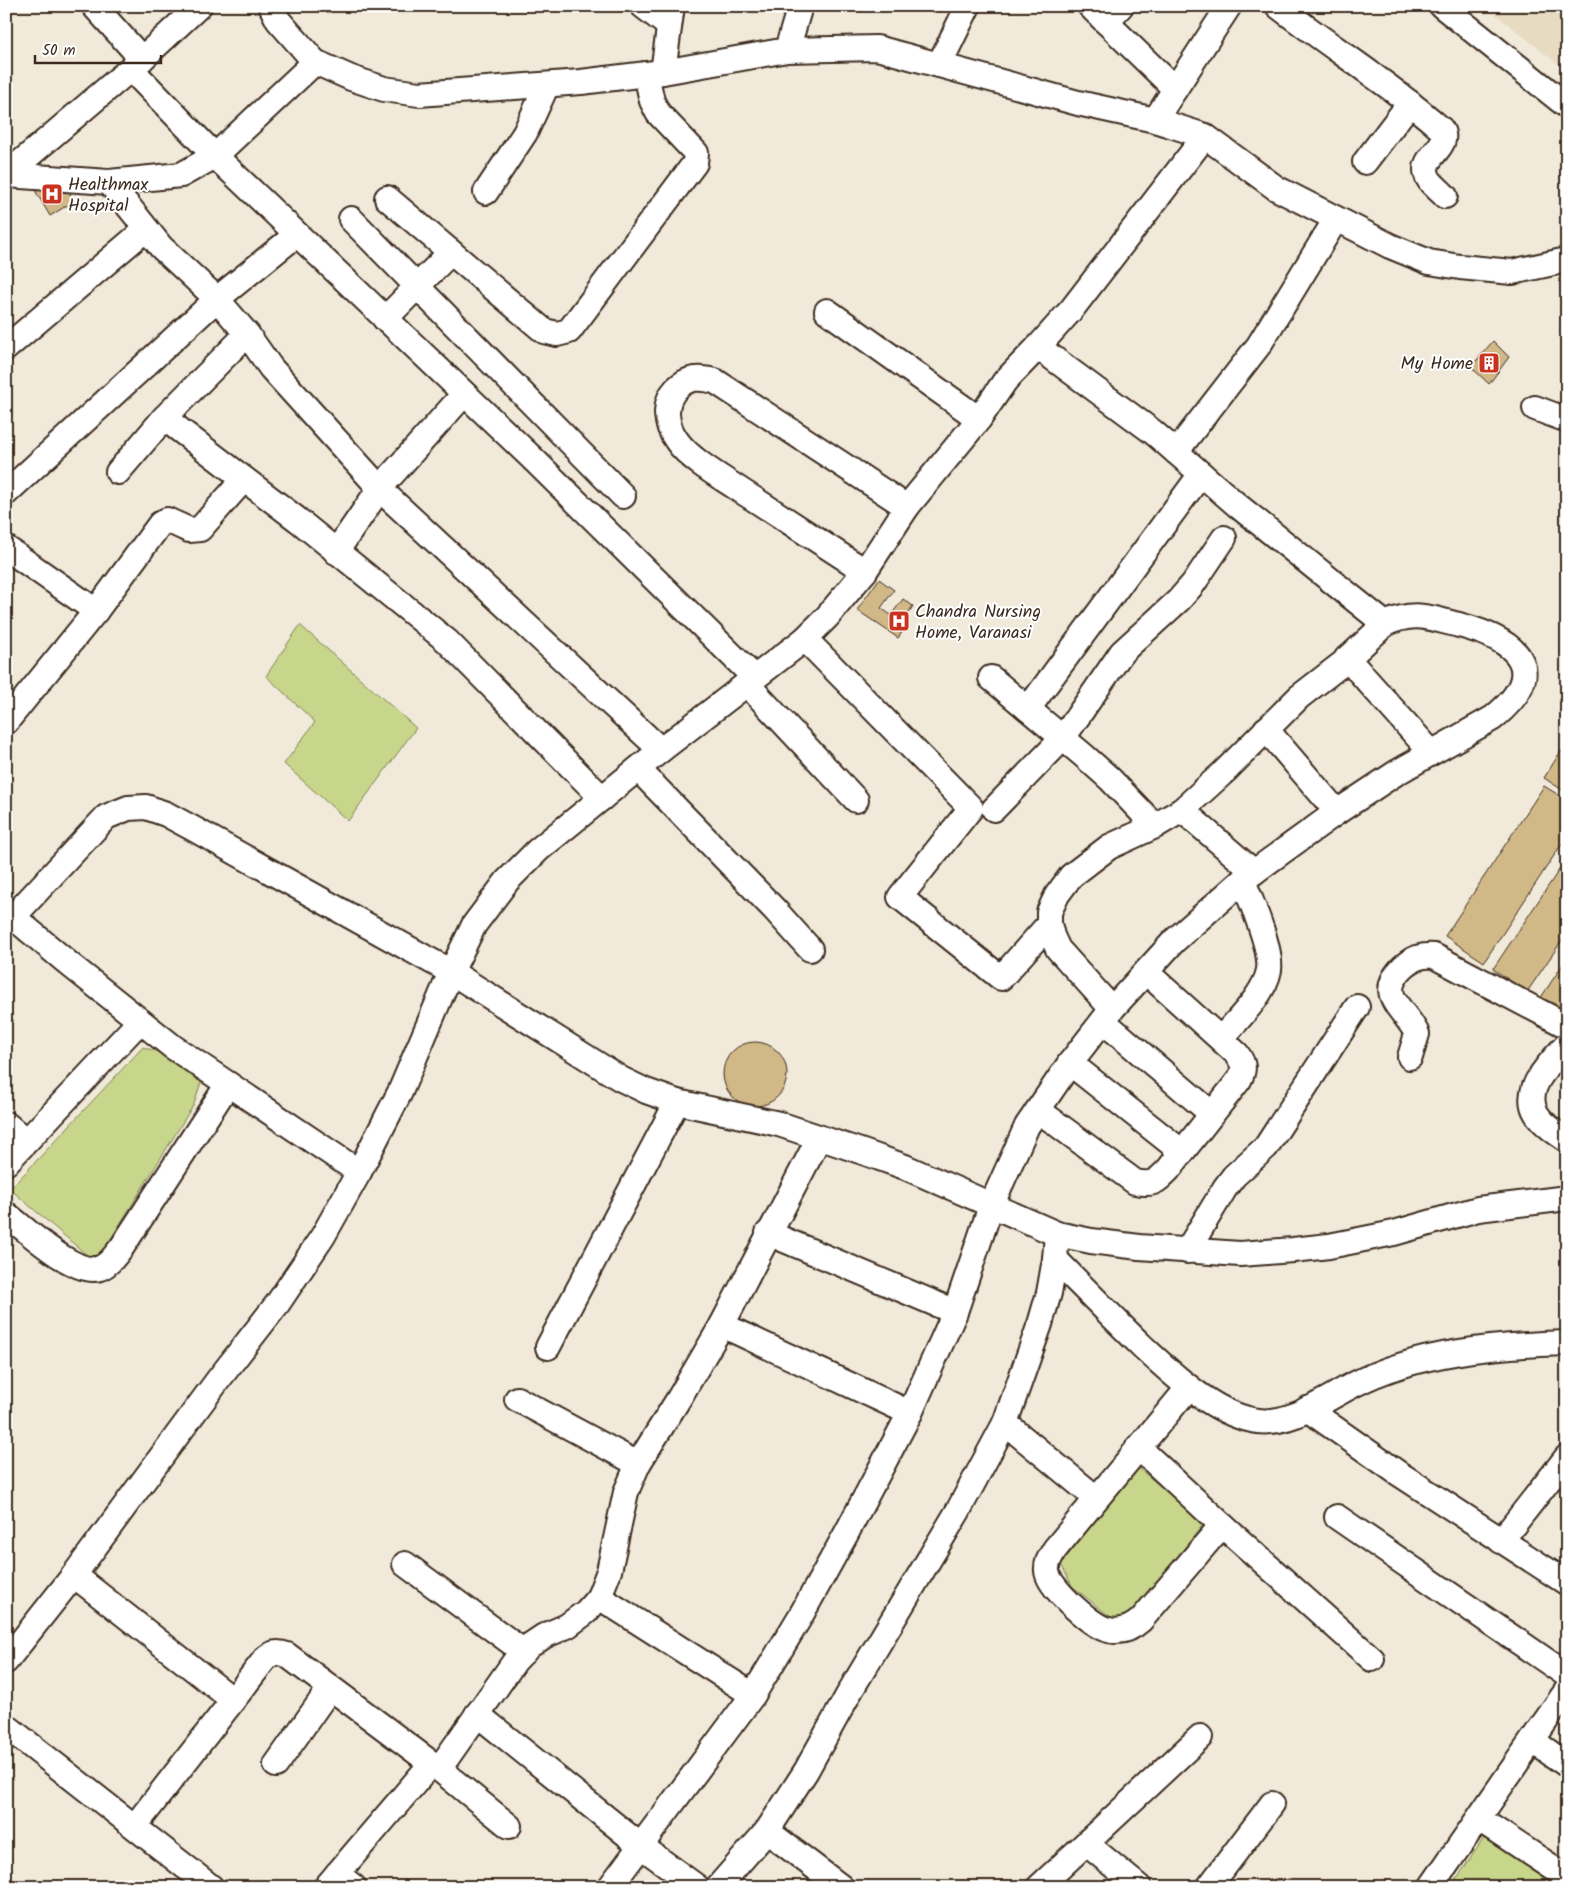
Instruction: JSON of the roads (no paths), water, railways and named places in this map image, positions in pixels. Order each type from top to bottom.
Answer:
[{"type":"street","points":[[94,6],[137,64],[215,156],[531,457],[751,681],[856,800]]},
{"type":"street","points":[[6,175],[137,64],[199,6]]},
{"type":"street","points":[[271,6],[278,20],[315,62],[351,78],[384,89],[419,94],[547,85],[654,73],[787,50],[877,48],[1078,103],[1155,120],[1205,136],[1276,188],[1390,246],[1429,262],[1512,272],[1567,260]]},
{"type":"street","points":[[387,198],[544,331],[557,334],[569,331],[695,163],[696,153],[658,113],[652,101],[654,73],[671,16],[643,6]]},
{"type":"street","points":[[787,50],[800,6]]},
{"type":"street","points":[[939,65],[968,6]]},
{"type":"street","points":[[1155,120],[1229,6]]},
{"type":"street","points":[[1278,6],[1313,34],[1410,103],[1441,129],[1444,135],[1442,144],[1428,163],[1426,169],[1430,180],[1445,196]]},
{"type":"street","points":[[1442,6],[1567,106]]},
{"type":"street","points":[[1106,12],[1175,89]]},
{"type":"street","points":[[6,175],[109,182],[182,175],[215,156],[315,62]]},
{"type":"street","points":[[486,192],[525,133],[547,85]]},
{"type":"street","points":[[1365,162],[1410,103]]},
{"type":"street","points":[[6,1661],[74,1575],[218,1380],[278,1303],[323,1236],[359,1172],[400,1092],[451,972],[474,925],[507,882],[538,850],[661,750],[805,639],[827,617],[865,571],[907,507],[979,418],[1005,381],[1072,309],[1205,136]]},
{"type":"street","points":[[109,182],[161,247],[217,299],[247,334],[271,368],[380,488],[661,750]]},
{"type":"street","points":[[1176,452],[1259,345],[1336,218]]},
{"type":"street","points":[[351,219],[623,496]]},
{"type":"street","points":[[6,348],[146,230]]},
{"type":"street","points":[[6,493],[217,299],[296,234]]},
{"type":"street","points":[[385,319],[451,252]]},
{"type":"street","points":[[827,311],[979,418]]},
{"type":"street","points":[[118,472],[164,418],[247,334]]},
{"type":"street","points":[[1038,347],[1153,432],[1313,567],[1385,624]]},
{"type":"street","points":[[865,571],[718,475],[692,456],[677,442],[670,430],[666,415],[668,403],[675,390],[687,380],[700,378],[715,381],[907,507]]},
{"type":"street","points":[[336,552],[380,488],[464,394]]},
{"type":"street","points":[[1535,408],[1567,420]]},
{"type":"street","points":[[164,418],[244,479],[446,641],[602,798]]},
{"type":"street","points":[[1028,709],[1201,474]]},
{"type":"street","points":[[6,722],[96,611],[160,524],[167,520],[189,530],[200,529],[244,479]]},
{"type":"street","points":[[994,809],[1063,738],[1122,652],[1179,600],[1193,584],[1224,538]]},
{"type":"street","points":[[6,548],[96,611]]},
{"type":"street","points":[[610,1887],[753,1695],[832,1559],[910,1413],[955,1312],[990,1206],[1028,1126],[1070,1063],[1108,1015],[1174,941],[1249,876],[1336,812],[1431,752],[1493,718],[1505,708],[1515,696],[1523,681],[1524,670],[1521,660],[1515,652],[1502,641],[1480,630],[1419,616],[1399,617],[1385,624],[1299,697],[1182,810],[1155,826],[1109,847],[1071,876],[1057,895],[1049,912],[1049,924],[1058,949],[1108,1015],[1212,1114]]},
{"type":"street","points":[[805,639],[971,808],[900,897],[1001,978],[1049,924]]},
{"type":"street","points":[[1347,658],[1431,752]]},
{"type":"street","points":[[991,678],[1110,779],[1155,826]]},
{"type":"street","points":[[1266,730],[1336,812]]},
{"type":"street","points":[[638,769],[775,910],[810,949]]},
{"type":"street","points":[[359,1172],[173,1047],[10,914],[106,817],[128,808],[146,807],[166,814],[451,972],[621,1079],[646,1091],[677,1102],[779,1124],[905,1168],[1057,1234],[1130,1246],[1240,1254],[1320,1247],[1394,1233],[1478,1209],[1567,1198]]},
{"type":"street","points":[[1182,810],[1249,876],[1268,953],[1269,970],[1264,983],[1252,1003],[1221,1039]]},
{"type":"street","points":[[1410,1057],[1417,1034],[1413,1025],[1395,1004],[1391,995],[1392,983],[1398,972],[1409,961],[1422,955],[1434,956],[1567,1026]]},
{"type":"street","points":[[1038,1110],[1135,1182],[1147,1184],[1156,1182],[1212,1114],[1244,1072],[1243,1063],[1237,1054],[1146,972]]},
{"type":"street","points":[[1187,1251],[1234,1176],[1266,1148],[1357,1007]]},
{"type":"street","points":[[6,1163],[140,1021]]},
{"type":"street","points":[[1567,1045],[1550,1062],[1533,1087],[1531,1101],[1535,1111],[1549,1129],[1567,1140]]},
{"type":"street","points":[[1070,1063],[1182,1152]]},
{"type":"street","points":[[6,1214],[66,1260],[80,1267],[94,1270],[102,1268],[122,1247],[228,1084]]},
{"type":"street","points":[[548,1347],[677,1102]]},
{"type":"street","points":[[6,1124],[26,1141]]},
{"type":"street","points":[[339,1882],[477,1714],[524,1652],[544,1636],[567,1626],[580,1617],[598,1598],[609,1572],[626,1492],[638,1464],[722,1325],[768,1233],[819,1138]]},
{"type":"street","points":[[768,1233],[955,1312]]},
{"type":"street","points":[[718,1887],[767,1831],[806,1771],[857,1680],[958,1511],[1005,1423],[1049,1293],[1057,1234]]},
{"type":"street","points":[[1055,1258],[1131,1335],[1189,1387],[1232,1413],[1252,1420],[1270,1422],[1289,1416],[1307,1409],[1364,1379],[1391,1369],[1433,1358],[1475,1349],[1522,1344],[1567,1343]]},
{"type":"street","points":[[722,1325],[910,1413]]},
{"type":"street","points":[[1189,1387],[1055,1549],[1047,1563],[1046,1573],[1057,1591],[1095,1625],[1107,1630],[1124,1630],[1134,1626],[1141,1620],[1222,1525]]},
{"type":"street","points":[[517,1399],[638,1464]]},
{"type":"street","points":[[1307,1409],[1398,1474],[1567,1583]]},
{"type":"street","points":[[1005,1423],[1096,1498]]},
{"type":"street","points":[[1138,1447],[1372,1659]]},
{"type":"street","points":[[1501,1541],[1559,1482],[1567,1457]]},
{"type":"street","points":[[1337,1517],[1567,1675]]},
{"type":"street","points":[[405,1564],[524,1652]]},
{"type":"street","points":[[74,1575],[233,1700]]},
{"type":"street","points":[[598,1598],[753,1695]]},
{"type":"street","points":[[135,1826],[265,1660],[275,1653],[287,1655],[435,1766],[509,1826]]},
{"type":"street","points":[[276,1765],[330,1688]]},
{"type":"street","points":[[1431,1887],[1567,1690]]},
{"type":"street","points":[[477,1714],[641,1846],[681,1882]]},
{"type":"street","points":[[6,1726],[211,1887]]},
{"type":"street","points":[[1039,1887],[1200,1737]]},
{"type":"street","points":[[1533,1741],[1567,1765]]},
{"type":"street","points":[[1209,1887],[1272,1804]]},
{"type":"street","points":[[1479,1819],[1567,1877]]},
{"type":"street","points":[[767,1831],[841,1887]]},
{"type":"street","points":[[1087,1844],[1139,1887]]},
{"type":"place","name":"Healthmax Hospital","points":[[52,194]]},
{"type":"place","name":"My Home","points":[[1489,363]]},
{"type":"place","name":"Chandra Nursing Home, Varanasi","points":[[899,621]]}]
